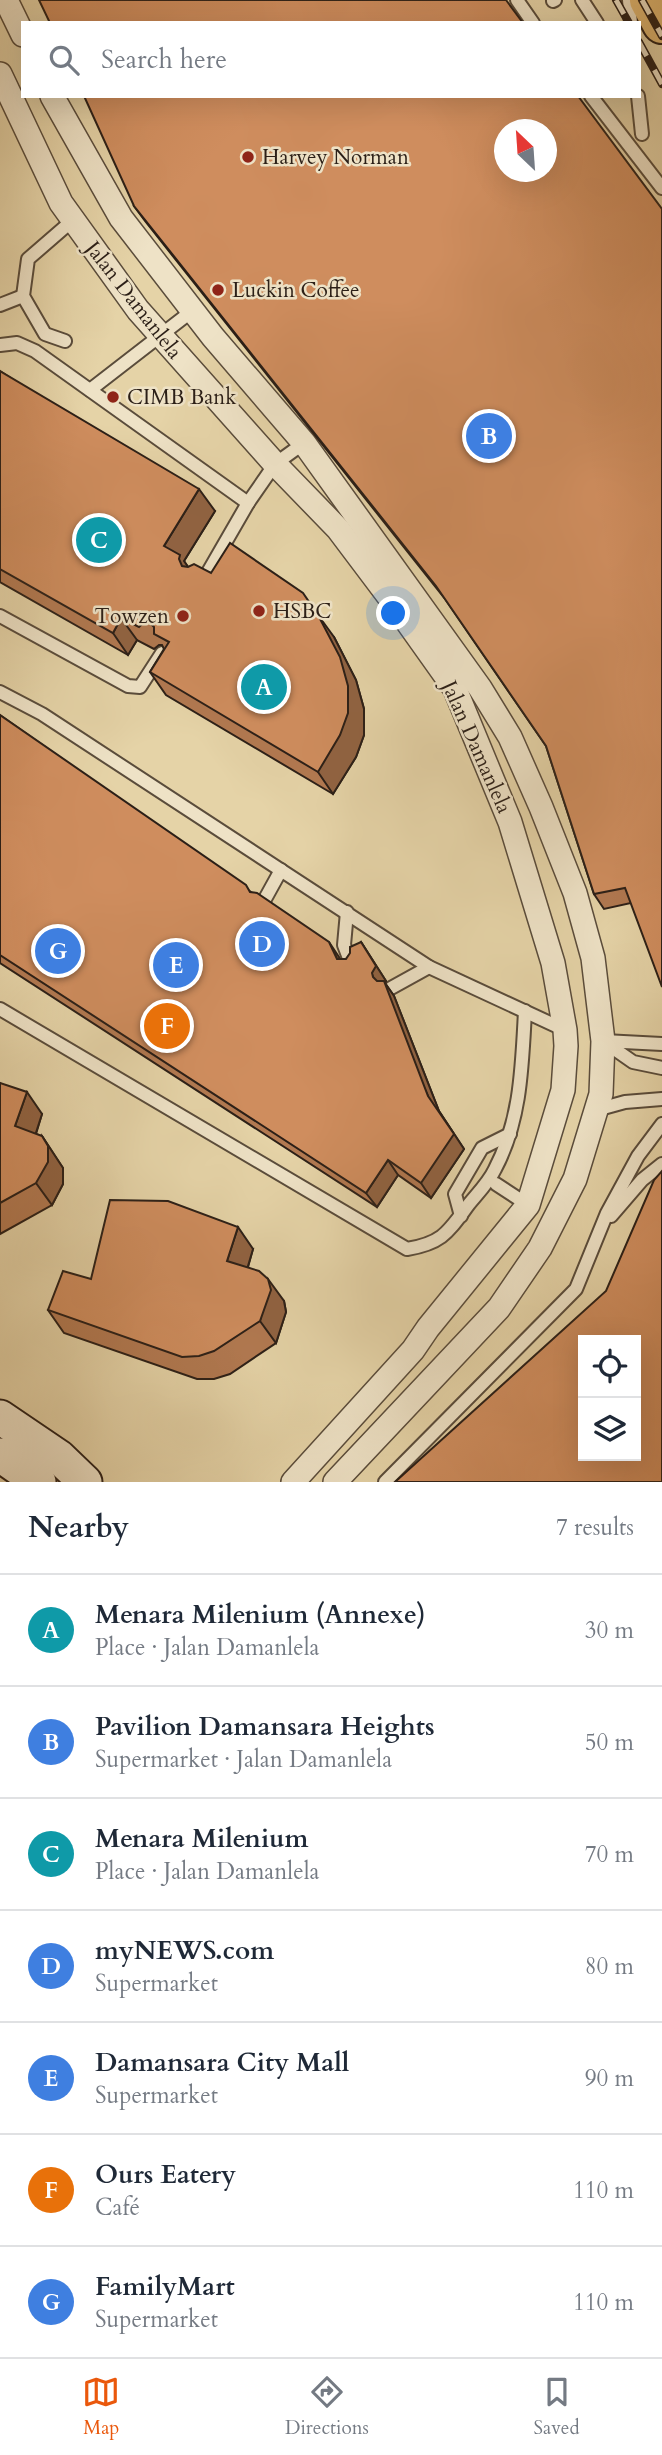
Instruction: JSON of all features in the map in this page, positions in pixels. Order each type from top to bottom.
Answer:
[{"type":"highway","points":[[649,0],[662,23]]},
{"type":"main road","points":[[0,1417],[59,1457],[85,1482]]},
{"type":"main road","points":[[0,1455],[39,1482]]},
{"type":"street","points":[[6,0],[21,31]]},
{"type":"street","name":"Jalan Damanlela","points":[[0,74],[61,204],[138,310],[275,464],[338,529],[455,689],[510,822],[553,963],[565,1030],[563,1090],[528,1205],[413,1350],[293,1482]]},
{"type":"street","name":"Jalan Damanlela","points":[[53,98],[121,218],[192,311],[304,443],[480,688],[510,737],[575,893],[593,958],[603,1041],[601,1094],[575,1179],[540,1248],[499,1308],[335,1482]]},
{"type":"street","points":[[565,1030],[603,1041]]},
{"type":"street","points":[[413,1350],[458,1351]]},
{"type":"lane","points":[[517,0],[532,21]]},
{"type":"lane","points":[[582,0],[596,21]]},
{"type":"lane","points":[[629,0],[631,21]]},
{"type":"lane","points":[[659,0],[662,5]]},
{"type":"lane","points":[[593,98],[662,188]]},
{"type":"lane","points":[[638,98],[642,134]]},
{"type":"lane","points":[[65,341],[44,334],[23,296],[29,259],[73,220]]},
{"type":"lane","points":[[0,305],[23,296]]},
{"type":"lane","points":[[90,390],[192,311]]},
{"type":"lane","points":[[0,345],[18,344],[35,351],[247,503]]},
{"type":"lane","points":[[202,581],[247,503],[275,464],[304,443]]},
{"type":"lane","points":[[0,616],[128,685],[140,687],[162,653]]},
{"type":"lane","points":[[0,692],[42,714],[429,967],[565,1030]]},
{"type":"lane","points":[[265,899],[281,870]]},
{"type":"lane","points":[[347,912],[344,945],[352,966]]},
{"type":"lane","points":[[391,988],[429,967]]},
{"type":"lane","points":[[0,1009],[407,1249],[428,1245],[449,1232],[495,1171],[518,1105],[525,1011]]},
{"type":"lane","points":[[603,1041],[662,1044]]},
{"type":"lane","points":[[603,1041],[633,1062],[662,1068]]},
{"type":"lane","points":[[596,1110],[625,1102],[662,1098]]},
{"type":"lane","points":[[384,1482],[576,1289],[599,1229],[638,1156],[662,1124]]},
{"type":"lane","points":[[461,1216],[455,1194],[482,1148],[510,1134]]},
{"type":"lane","points":[[599,1229],[642,1180],[662,1164]]},
{"type":"lane","points":[[496,1184],[528,1205]]},
{"type":"building","points":[[39,0],[506,0],[522,21],[49,21]]},
{"type":"building","points":[[85,98],[579,98],[662,209],[662,987],[625,888],[594,894],[546,746],[436,586],[134,206]]},
{"type":"building","points":[[0,371],[199,489],[164,546],[180,555],[182,566],[194,564],[211,573],[230,543],[303,593],[340,657],[348,686],[348,713],[340,735],[318,772],[150,672],[169,642],[154,634],[154,627],[150,623],[143,623],[139,627],[121,618],[113,633],[0,569]]},
{"type":"building","points":[[0,715],[246,885],[250,892],[257,893],[329,942],[337,959],[346,959],[350,947],[361,942],[376,966],[373,977],[377,981],[384,981],[428,1096],[454,1134],[421,1183],[388,1160],[366,1193],[0,955]]},
{"type":"building","points":[[0,1083],[27,1092],[15,1126],[42,1136],[48,1146],[48,1162],[36,1183],[0,1203]]},
{"type":"building","points":[[662,1171],[662,1482],[395,1482],[606,1291],[654,1180]]},
{"type":"building","points":[[110,1200],[168,1201],[238,1227],[227,1261],[259,1271],[268,1279],[271,1290],[260,1321],[214,1351],[199,1356],[182,1357],[48,1310],[63,1271],[91,1279]]},
{"type":"railway","points":[[616,0],[628,21]]},
{"type":"railway","points":[[642,0],[662,36]]},
{"type":"railway","points":[[641,46],[662,84]]},
{"type":"place","name":"Harvey Norman","points":[[248,157]]},
{"type":"place","name":"Luckin Coffee","points":[[218,290]]},
{"type":"place","name":"CIMB Bank","points":[[113,397]]},
{"type":"place","name":"Pavilion Damansara Heights","points":[[489,436]]},
{"type":"place","name":"Menara Milenium","points":[[99,540]]},
{"type":"place","name":"HSBC","points":[[259,611]]},
{"type":"place","name":"Towzen","points":[[183,616]]},
{"type":"place","name":"Menara Milenium (Annexe)","points":[[264,687]]},
{"type":"place","name":"myNEWS.com","points":[[262,944]]},
{"type":"place","name":"FamilyMart","points":[[58,951]]},
{"type":"place","name":"Damansara City Mall","points":[[176,965]]},
{"type":"place","name":"Ours Eatery","points":[[167,1026]]}]
